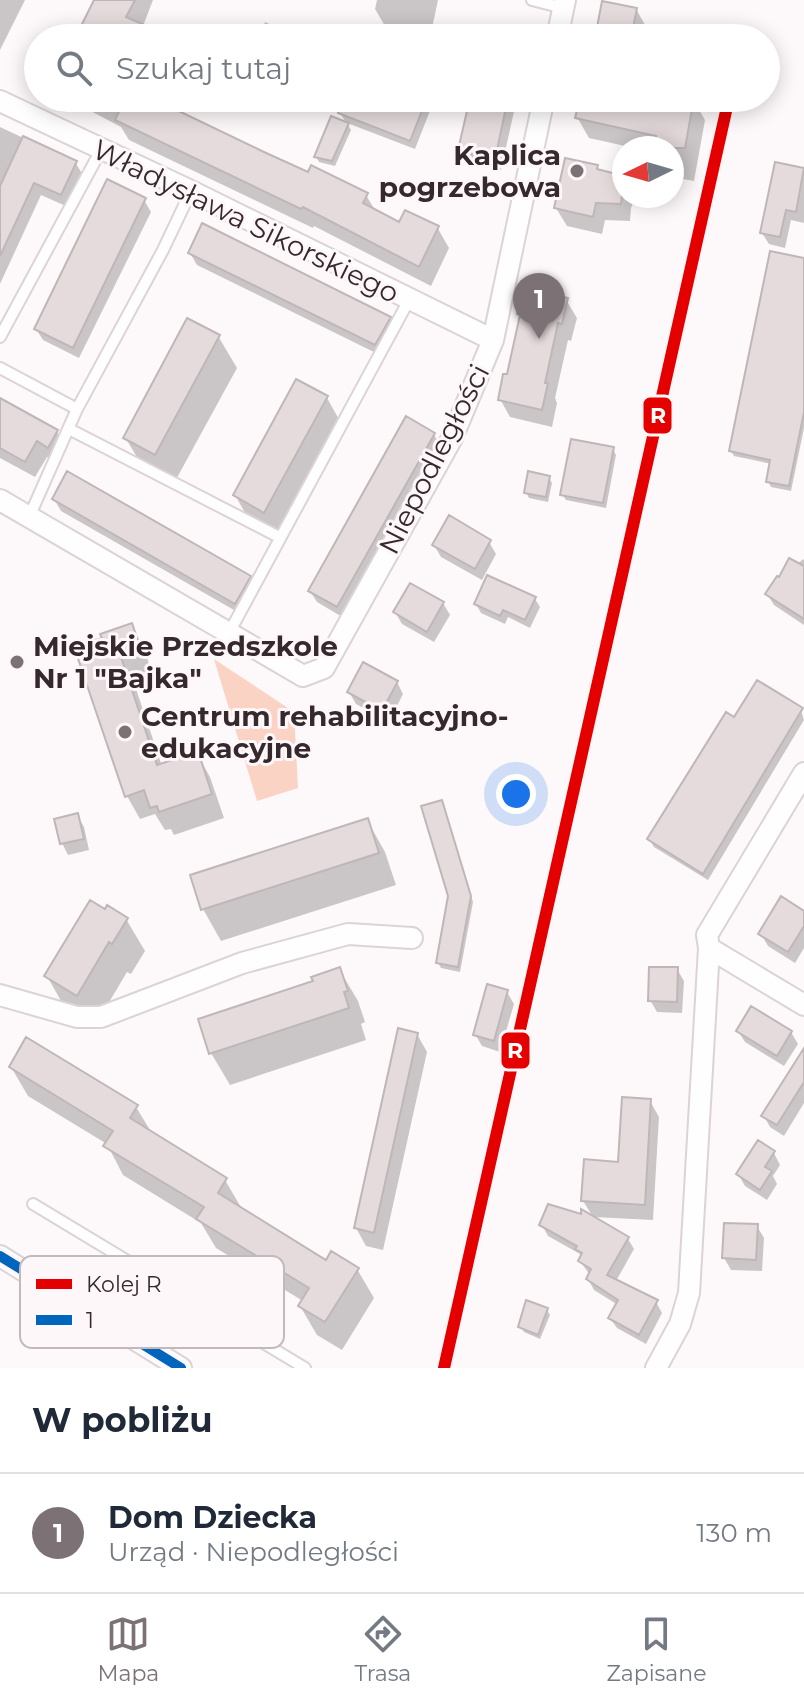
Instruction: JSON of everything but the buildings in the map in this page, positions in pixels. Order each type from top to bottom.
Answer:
[{"type":"street","points":[[560,24],[564,4]]},
{"type":"street","name":"Władysława Sikorskiego","points":[[0,101],[493,340]]},
{"type":"street","name":"Niepodległości","points":[[229,633],[303,676],[324,668],[452,438],[493,340],[541,112]]},
{"type":"street","points":[[0,500],[229,633]]},
{"type":"street","points":[[656,1368],[680,1324],[689,1293],[709,948],[707,935],[804,773]]},
{"type":"street","points":[[0,995],[77,1017],[101,1017],[242,963],[348,934],[412,938]]},
{"type":"street","points":[[709,948],[804,1005]]},
{"type":"street","points":[[0,1256],[20,1267]]},
{"type":"street","points":[[0,1276],[20,1277]]},
{"type":"street","points":[[149,1348],[181,1368]]},
{"type":"lane","points":[[532,0],[564,4]]},
{"type":"lane","points":[[0,337],[101,150]]},
{"type":"lane","points":[[30,515],[77,409],[163,250],[191,191]]},
{"type":"lane","points":[[229,633],[409,300]]},
{"type":"lane","points":[[0,368],[77,409]]},
{"type":"lane","points":[[69,429],[279,537]]},
{"type":"lane","points":[[33,1204],[119,1256]]},
{"type":"lane","points":[[272,1348],[305,1368]]},
{"type":"shaded area","points":[[214,659],[294,712],[298,788],[257,801]]},
{"type":"rail line","name":"R","points":[[444,1368],[726,112]]},
{"type":"transit line","name":"1","points":[[0,1256],[20,1268]]},
{"type":"transit line","name":"1","points":[[149,1348],[181,1368]]},
{"type":"place","name":"Kaplica pogrzebowa","points":[[577,171]]},
{"type":"place","name":"Dom Dziecka","points":[[539,339]]},
{"type":"place","name":"Miejskie Przedszkole Nr 1 \"Bajka\"","points":[[17,662]]},
{"type":"place","name":"Centrum rehabilitacyjno- edukacyjne","points":[[125,732]]}]
